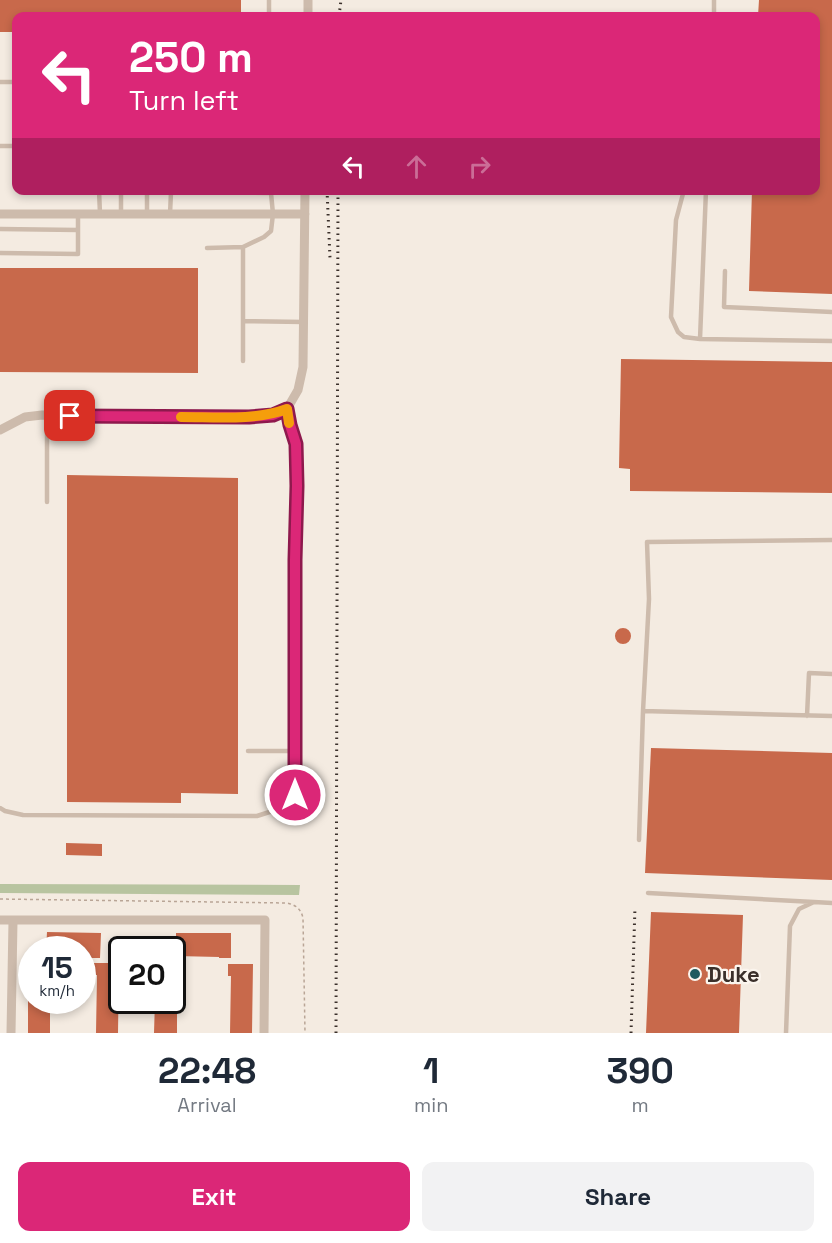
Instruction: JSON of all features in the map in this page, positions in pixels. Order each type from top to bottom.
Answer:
[{"type":"street","points":[[0,430],[25,417],[47,415],[249,417],[273,415],[287,409],[298,390],[303,367],[305,195]]},
{"type":"street","points":[[0,214],[305,214]]},
{"type":"street","points":[[0,921],[265,920],[264,1033]]},
{"type":"street","points":[[11,1033],[13,921]]},
{"type":"lane","points":[[99,195],[99,214]]},
{"type":"lane","points":[[121,195],[121,214]]},
{"type":"lane","points":[[147,195],[147,214]]},
{"type":"lane","points":[[170,214],[171,195]]},
{"type":"lane","points":[[207,248],[243,247],[264,237],[271,231],[273,214],[271,195]]},
{"type":"lane","points":[[683,195],[676,220],[671,317],[678,332],[684,338],[832,341]]},
{"type":"lane","points":[[700,339],[706,195]]},
{"type":"lane","points":[[0,253],[78,254],[78,214]]},
{"type":"lane","points":[[0,229],[78,230]]},
{"type":"lane","points":[[243,247],[243,362]]},
{"type":"lane","points":[[725,271],[724,307],[832,312]]},
{"type":"lane","points":[[243,321],[304,322]]},
{"type":"lane","points":[[0,808],[23,815],[257,816],[282,808],[295,795],[297,454],[287,409]]},
{"type":"lane","points":[[47,415],[47,502]]},
{"type":"lane","points":[[639,840],[649,599],[647,542],[832,540]]},
{"type":"lane","points":[[807,716],[809,673],[832,675]]},
{"type":"lane","points":[[643,711],[832,716]]},
{"type":"lane","points":[[248,751],[295,751]]},
{"type":"lane","points":[[648,893],[832,903]]},
{"type":"lane","points":[[786,1033],[790,926],[799,909],[814,902]]},
{"type":"green space","points":[[0,884],[300,885],[299,895],[0,893]]},
{"type":"building","points":[[0,0],[241,0],[241,12],[12,12],[12,32],[0,32]]},
{"type":"building","points":[[759,0],[832,0],[832,294],[749,291],[752,195],[820,195],[820,12],[758,12]]},
{"type":"building","points":[[0,268],[198,268],[198,373],[0,372]]},
{"type":"building","points":[[621,359],[832,362],[832,493],[630,491],[630,469],[619,468]]},
{"type":"building","points":[[67,475],[238,478],[238,794],[181,793],[181,803],[67,802]]},
{"type":"building","points":[[620,628],[626,628],[631,636],[629,642],[620,644],[615,639],[615,633]]},
{"type":"building","points":[[651,748],[832,753],[832,880],[645,873]]},
{"type":"building","points":[[66,843],[102,844],[102,856],[66,855]]},
{"type":"building","name":"Duke","points":[[651,912],[743,915],[739,1033],[646,1033]]},
{"type":"building","points":[[47,932],[101,933],[100,958],[96,958],[96,936],[47,936]]},
{"type":"building","points":[[176,933],[231,933],[231,958],[186,956],[186,936],[176,936]]},
{"type":"building","points":[[96,963],[108,963],[108,1014],[118,1014],[118,1033],[96,1033]]},
{"type":"building","points":[[228,964],[253,964],[252,1033],[230,1033],[231,976],[228,976]]},
{"type":"building","points":[[28,1014],[50,1014],[50,1033],[28,1033]]},
{"type":"building","points":[[155,1014],[177,1014],[177,1033],[154,1033]]},
{"type":"railway","points":[[340,12],[341,0]]},
{"type":"railway","points":[[327,195],[330,258]]},
{"type":"railway","points":[[336,1033],[338,195]]},
{"type":"railway","points":[[631,1033],[635,907]]},
{"type":"slow traffic","points":[[181,417],[249,417],[273,415],[287,409],[289,423]]},
{"type":"place","name":"Duke","points":[[695,974]]},
{"type":"route","points":[[70,416],[249,417],[273,415],[287,409],[296,444],[297,486],[295,795]]}]
